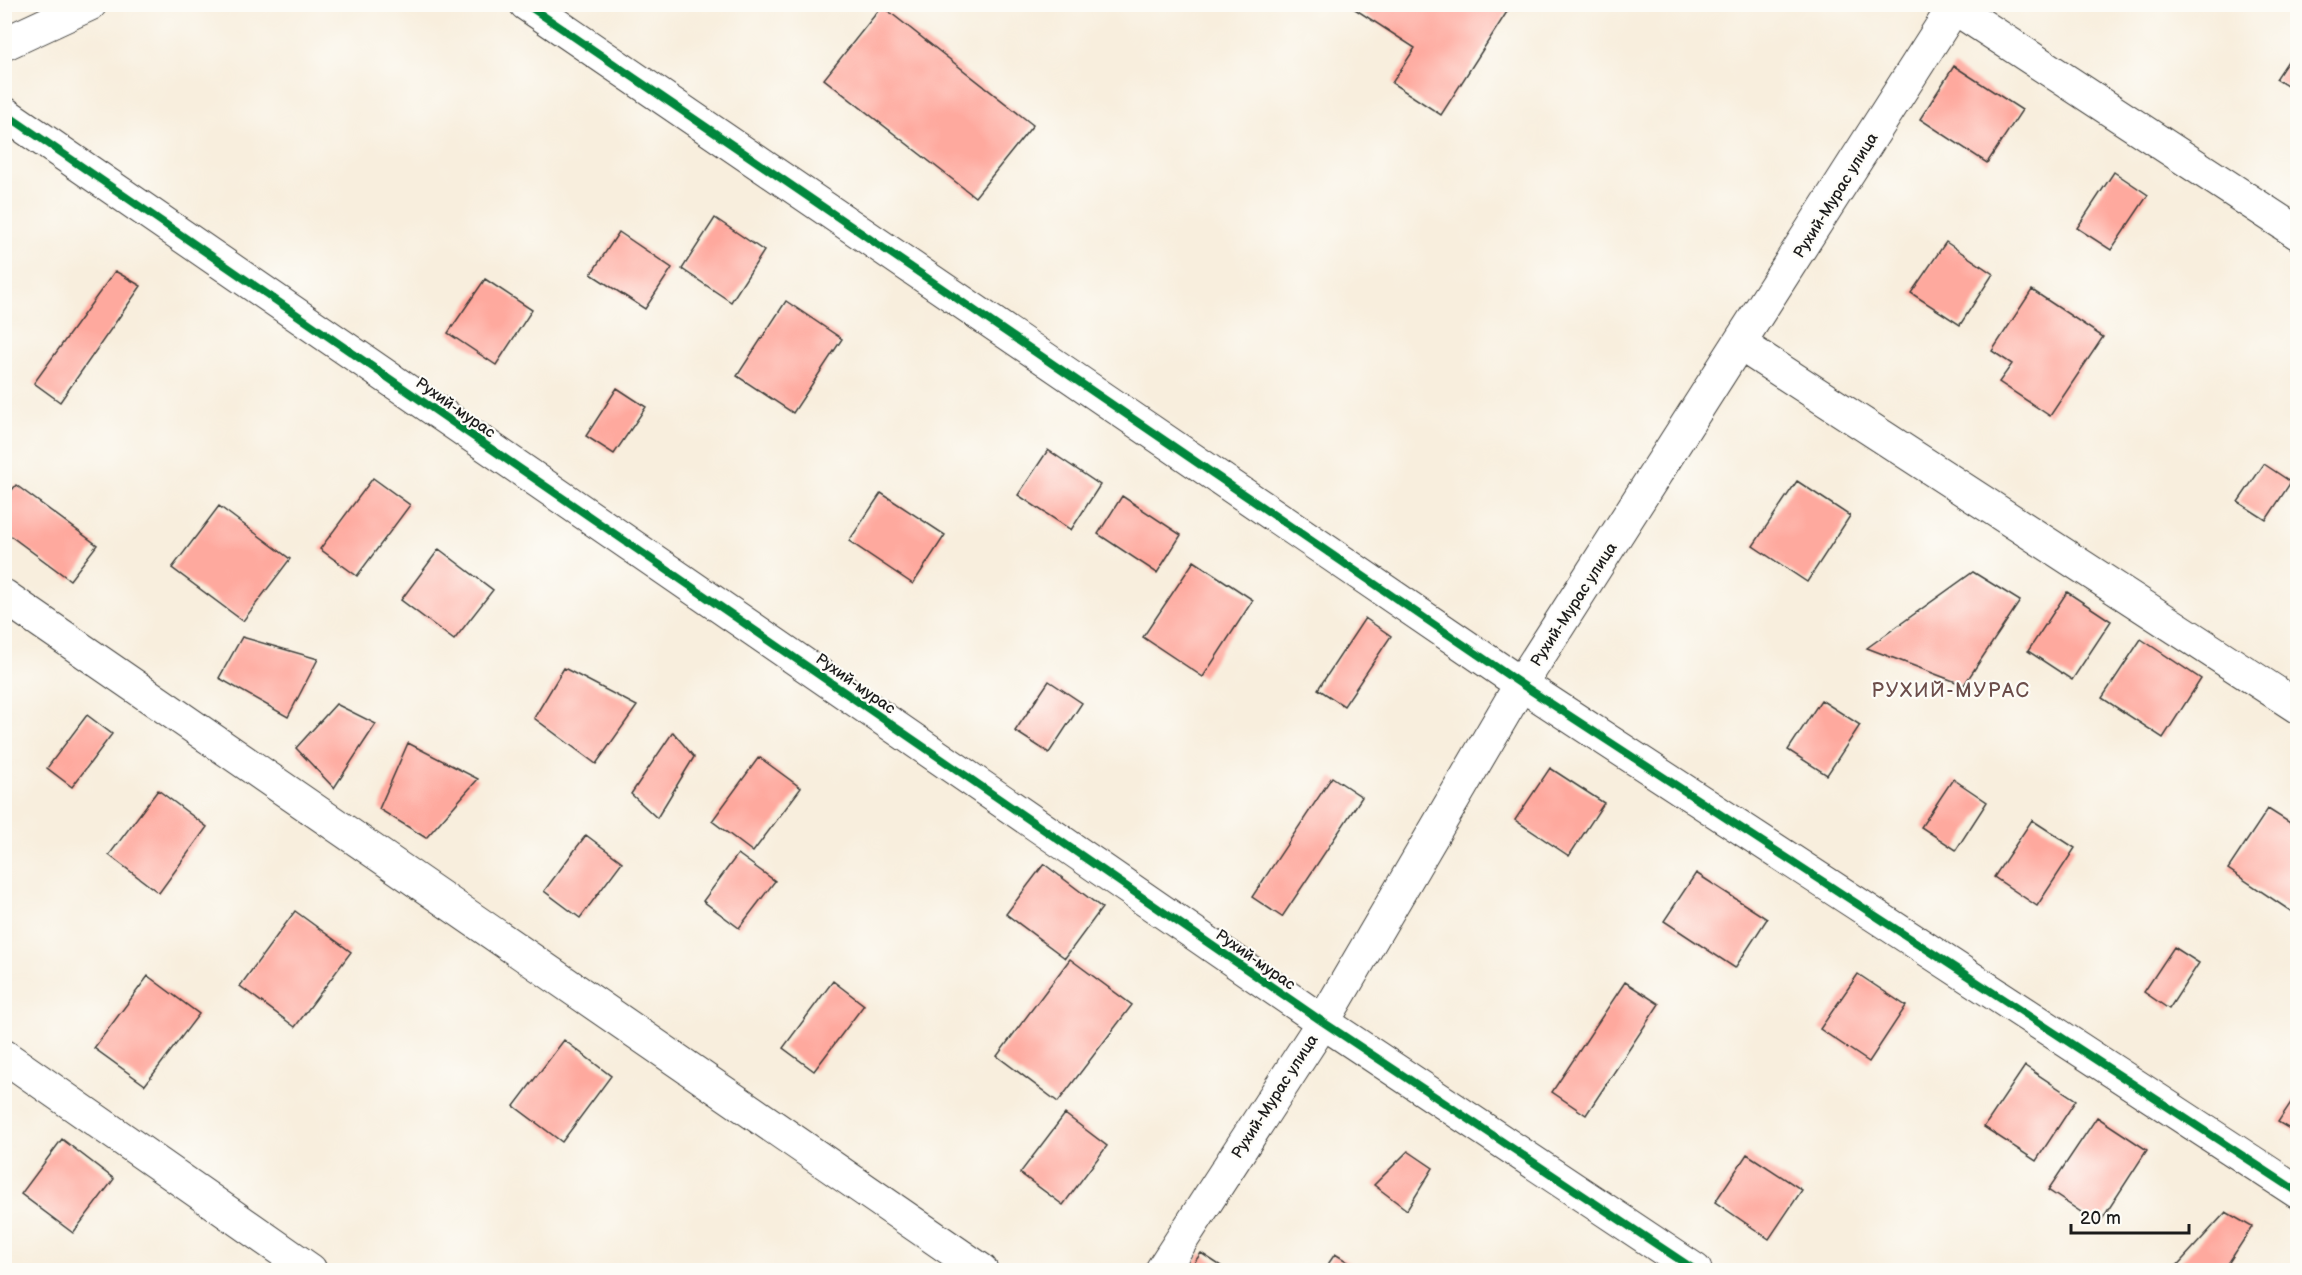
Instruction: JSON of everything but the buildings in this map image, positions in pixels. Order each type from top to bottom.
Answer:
[{"type":"street","points":[[4,44],[90,4]]},
{"type":"street","points":[[526,4],[1521,684],[2298,1192]]},
{"type":"street","points":[[1953,6],[2298,233]]},
{"type":"street","name":"Рухий-Мурас улица","points":[[1162,1270],[1323,1022],[1521,684],[1740,344],[1953,6]]},
{"type":"street","name":"Рухий-мурас","points":[[4,113],[1323,1022],[1695,1270]]},
{"type":"street","points":[[1740,344],[2298,707]]},
{"type":"street","points":[[4,596],[981,1270]]},
{"type":"street","points":[[4,1056],[310,1270]]},
{"type":"cycle path","points":[[526,4],[1521,684],[2298,1192]]},
{"type":"cycle path","points":[[4,113],[1323,1022],[1695,1270]]},
{"type":"district","name":"РУХИЙ-МУРАС","points":[[1951,690]]}]
